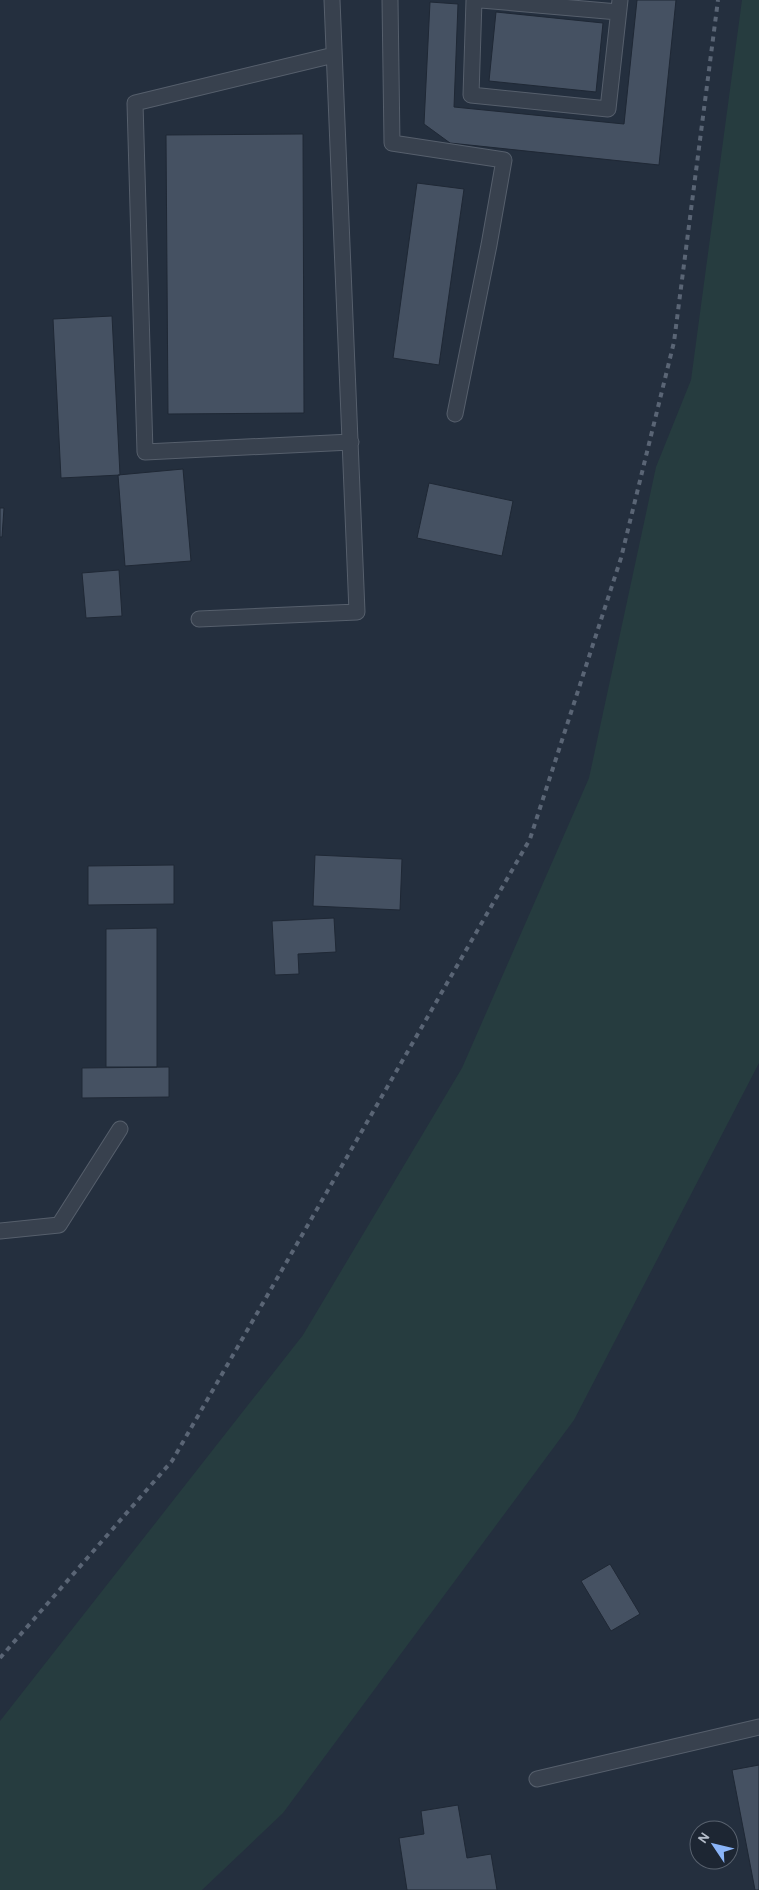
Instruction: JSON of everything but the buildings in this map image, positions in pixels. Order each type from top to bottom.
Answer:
[{"type":"lane","points":[[199,619],[358,612],[332,0]]},
{"type":"lane","points":[[390,0],[392,143],[504,160],[455,414]]},
{"type":"lane","points":[[474,0],[471,95],[608,109],[619,6],[481,0]]},
{"type":"lane","points":[[334,54],[135,103],[145,452],[351,442]]},
{"type":"lane","points":[[0,1232],[59,1225],[120,1129]]},
{"type":"lane","points":[[537,1779],[759,1727]]},
{"type":"green space","points":[[742,0],[759,0],[759,1063],[574,1420],[283,1813],[202,1890],[0,1890],[0,1721],[303,1335],[462,1068],[589,778],[656,467],[691,380]]},
{"type":"railway","points":[[0,1658],[172,1461],[530,839],[621,558],[674,342],[718,0]]}]
